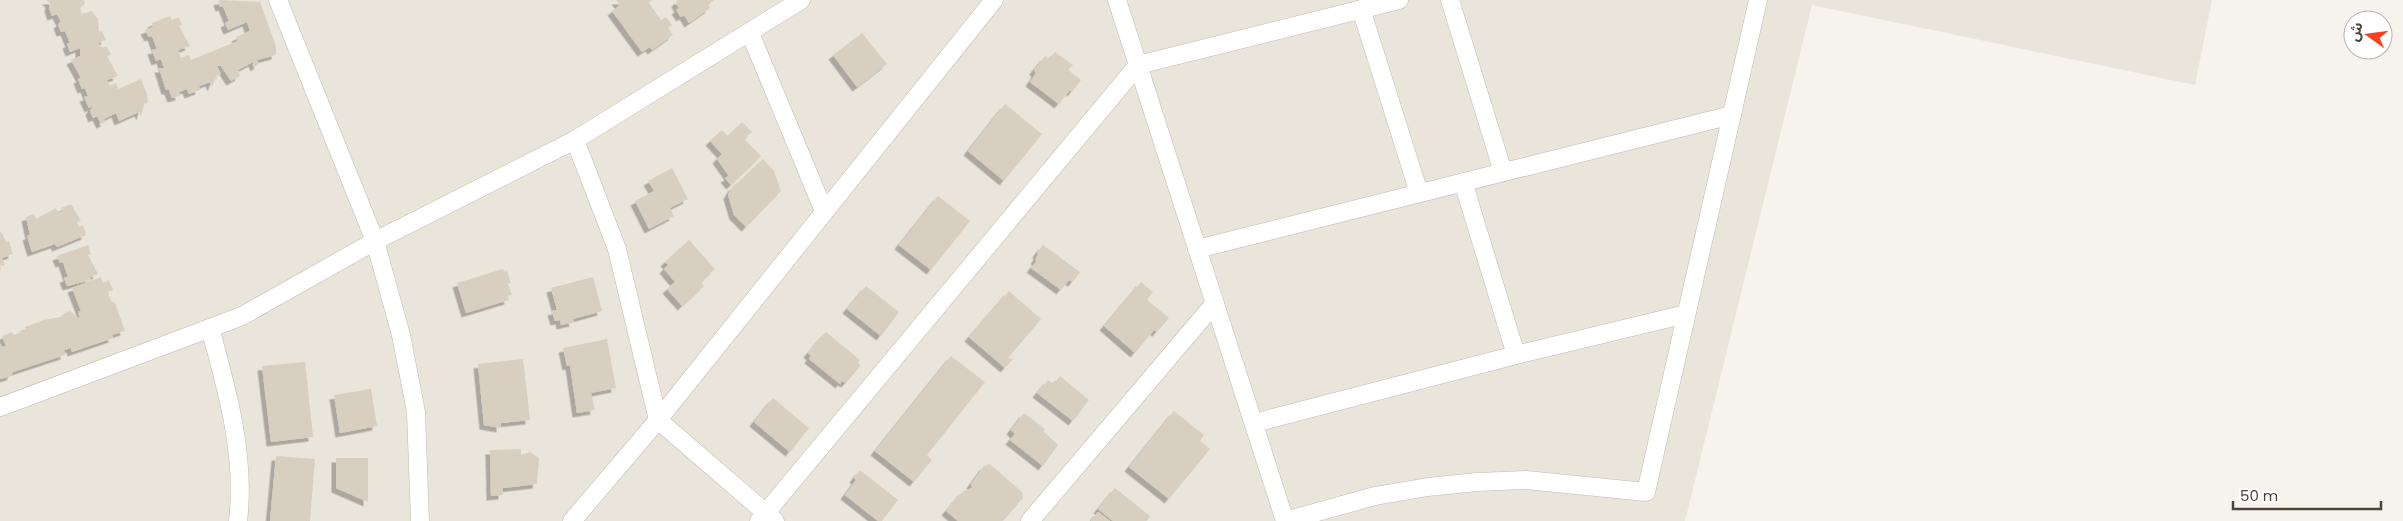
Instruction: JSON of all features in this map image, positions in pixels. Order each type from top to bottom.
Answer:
[{"type":"street","points":[[278,0],[375,241],[401,334],[416,412],[420,521]]},
{"type":"street","points":[[0,406],[242,316],[375,241],[576,140],[801,0]]},
{"type":"street","points":[[572,521],[658,420],[994,0]]},
{"type":"street","points":[[1117,0],[1285,521],[1376,496],[1428,487],[1477,482],[1536,480],[1646,492],[1758,0]]},
{"type":"street","points":[[576,140],[617,249],[658,420],[766,518],[1138,65],[1400,0]]},
{"type":"street","points":[[1450,0],[1504,172]]},
{"type":"street","points":[[1361,9],[1419,193]]},
{"type":"street","points":[[750,33],[824,211]]},
{"type":"street","points":[[1197,249],[1732,115]]},
{"type":"street","points":[[1462,182],[1516,355]]},
{"type":"street","points":[[1030,521],[1215,302]]},
{"type":"street","points":[[1254,423],[1516,355],[1686,314]]},
{"type":"street","points":[[210,328],[223,376],[237,449],[240,504],[238,521]]},
{"type":"shaded area","points":[[0,0],[2212,0],[2195,85],[1812,5],[1685,521],[0,521]]},
{"type":"building","points":[[46,0],[84,0],[85,4],[80,8],[82,14],[92,11],[98,19],[99,32],[102,31],[106,40],[98,43],[101,47],[107,47],[111,55],[107,56],[118,76],[107,80],[110,86],[116,83],[118,89],[141,79],[147,94],[148,103],[144,104],[141,116],[139,112],[119,121],[116,113],[104,119],[105,122],[101,124],[97,116],[93,118],[90,111],[93,106],[89,108],[84,97],[88,96],[85,88],[82,89],[78,79],[81,78],[71,60],[80,56],[80,48],[70,52],[67,44],[70,43],[65,31],[61,32],[58,24],[61,22],[57,14],[52,16],[49,8],[50,3]]},
{"type":"building","points":[[616,0],[653,0],[649,3],[661,20],[666,17],[672,25],[668,28],[673,35],[652,50],[650,47],[642,52],[612,11],[620,5]]},
{"type":"building","points":[[678,0],[714,0],[708,5],[710,8],[689,23],[684,15],[681,17],[676,10],[679,8],[676,3]]},
{"type":"building","points":[[218,1],[260,2],[276,46],[276,55],[257,60],[259,64],[255,67],[253,62],[238,70],[240,76],[231,81],[221,66],[217,66],[221,74],[217,75],[212,87],[210,82],[199,86],[200,90],[189,94],[187,89],[179,92],[180,96],[172,98],[169,90],[166,90],[159,68],[164,68],[161,59],[156,61],[152,50],[157,49],[152,36],[149,37],[145,30],[153,27],[152,23],[170,16],[172,20],[179,17],[182,25],[179,26],[190,46],[178,50],[181,58],[189,55],[191,60],[238,41],[236,37],[250,31],[247,22],[228,30],[225,23],[229,21],[223,6],[220,7]]},
{"type":"building","points":[[862,33],[887,64],[857,87],[833,55]]},
{"type":"building","points":[[1055,52],[1073,65],[1068,70],[1081,80],[1059,104],[1030,82],[1036,73],[1034,70],[1045,56],[1049,59]]},
{"type":"building","points":[[1005,104],[1042,134],[1004,181],[968,151]]},
{"type":"building","points":[[742,122],[752,132],[744,139],[761,156],[731,185],[725,178],[729,176],[717,159],[722,154],[710,141],[722,130],[728,136]]},
{"type":"building","points":[[763,159],[774,171],[781,191],[746,227],[734,215],[728,195],[732,188]]},
{"type":"building","points":[[672,168],[688,199],[670,208],[674,216],[649,229],[635,201],[654,191],[648,181]]},
{"type":"building","points":[[938,196],[970,221],[931,270],[899,245]]},
{"type":"building","points":[[71,204],[81,221],[77,222],[79,227],[83,225],[86,235],[57,247],[55,244],[32,252],[27,236],[30,235],[26,217],[34,214],[36,219],[56,208],[58,213],[63,211],[61,208]]},
{"type":"building","points":[[0,232],[6,242],[9,241],[13,254],[2,258],[5,265],[0,266]]},
{"type":"building","points":[[689,240],[715,269],[701,282],[704,286],[682,306],[667,289],[675,282],[664,269],[668,265],[665,262]]},
{"type":"building","points":[[88,245],[91,254],[88,255],[98,274],[90,277],[91,280],[67,286],[64,278],[68,277],[63,262],[60,263],[57,256]]},
{"type":"building","points":[[1043,245],[1080,272],[1073,282],[1069,280],[1061,290],[1031,268],[1037,261],[1035,260],[1038,255],[1037,253]]},
{"type":"building","points":[[503,269],[504,272],[507,271],[511,283],[508,284],[512,295],[508,296],[509,300],[466,313],[457,283]]},
{"type":"building","points":[[101,277],[103,283],[109,280],[113,290],[107,292],[112,302],[115,303],[125,331],[112,335],[113,338],[72,352],[71,348],[64,350],[65,355],[13,372],[11,376],[0,379],[0,343],[2,347],[6,346],[2,336],[12,332],[14,335],[26,330],[25,327],[44,320],[61,317],[70,311],[80,319],[78,312],[81,311],[72,288]]},
{"type":"building","points":[[593,277],[602,311],[573,319],[574,322],[561,325],[560,320],[555,321],[552,311],[557,310],[551,288]]},
{"type":"building","points":[[1141,282],[1153,292],[1147,300],[1169,318],[1157,332],[1154,330],[1135,353],[1104,326]]},
{"type":"building","points":[[866,286],[899,312],[881,336],[847,309]]},
{"type":"building","points":[[1009,291],[1041,319],[1008,358],[1013,359],[1005,368],[969,337]]},
{"type":"building","points":[[826,332],[860,360],[858,363],[861,365],[846,383],[842,381],[840,384],[809,359],[811,356],[808,353]]},
{"type":"building","points":[[607,339],[616,388],[591,393],[595,410],[577,413],[570,365],[567,366],[563,348]]},
{"type":"building","points":[[951,356],[985,382],[927,455],[932,460],[914,482],[875,451]]},
{"type":"building","points":[[523,359],[530,420],[501,423],[501,428],[484,425],[478,364]]},
{"type":"building","points":[[305,362],[313,437],[271,442],[262,366]]},
{"type":"building","points":[[1060,376],[1089,400],[1073,421],[1037,393],[1048,380],[1054,384]]},
{"type":"building","points":[[371,389],[377,426],[340,433],[334,395]]},
{"type":"building","points":[[773,398],[809,428],[790,452],[754,422]]},
{"type":"building","points":[[1174,411],[1204,435],[1200,441],[1210,449],[1169,499],[1129,467]]},
{"type":"building","points":[[1024,413],[1045,429],[1043,431],[1058,445],[1043,466],[1010,440],[1015,434],[1011,430]]},
{"type":"building","points":[[521,449],[521,455],[530,452],[539,458],[537,484],[503,488],[503,495],[491,496],[490,450]]},
{"type":"building","points":[[276,456],[315,459],[310,521],[270,521]]},
{"type":"building","points":[[336,458],[368,458],[368,502],[336,488]]},
{"type":"building","points":[[990,464],[1022,492],[1023,498],[1003,521],[958,521],[946,511],[963,491],[972,488],[971,484],[984,466]]},
{"type":"building","points":[[860,470],[898,500],[882,521],[878,521],[845,495],[856,480],[854,478]]},
{"type":"building","points":[[1115,488],[1150,516],[1147,521],[1113,521],[1098,509]]},
{"type":"building","points":[[1098,512],[1110,521],[1091,521]]}]
